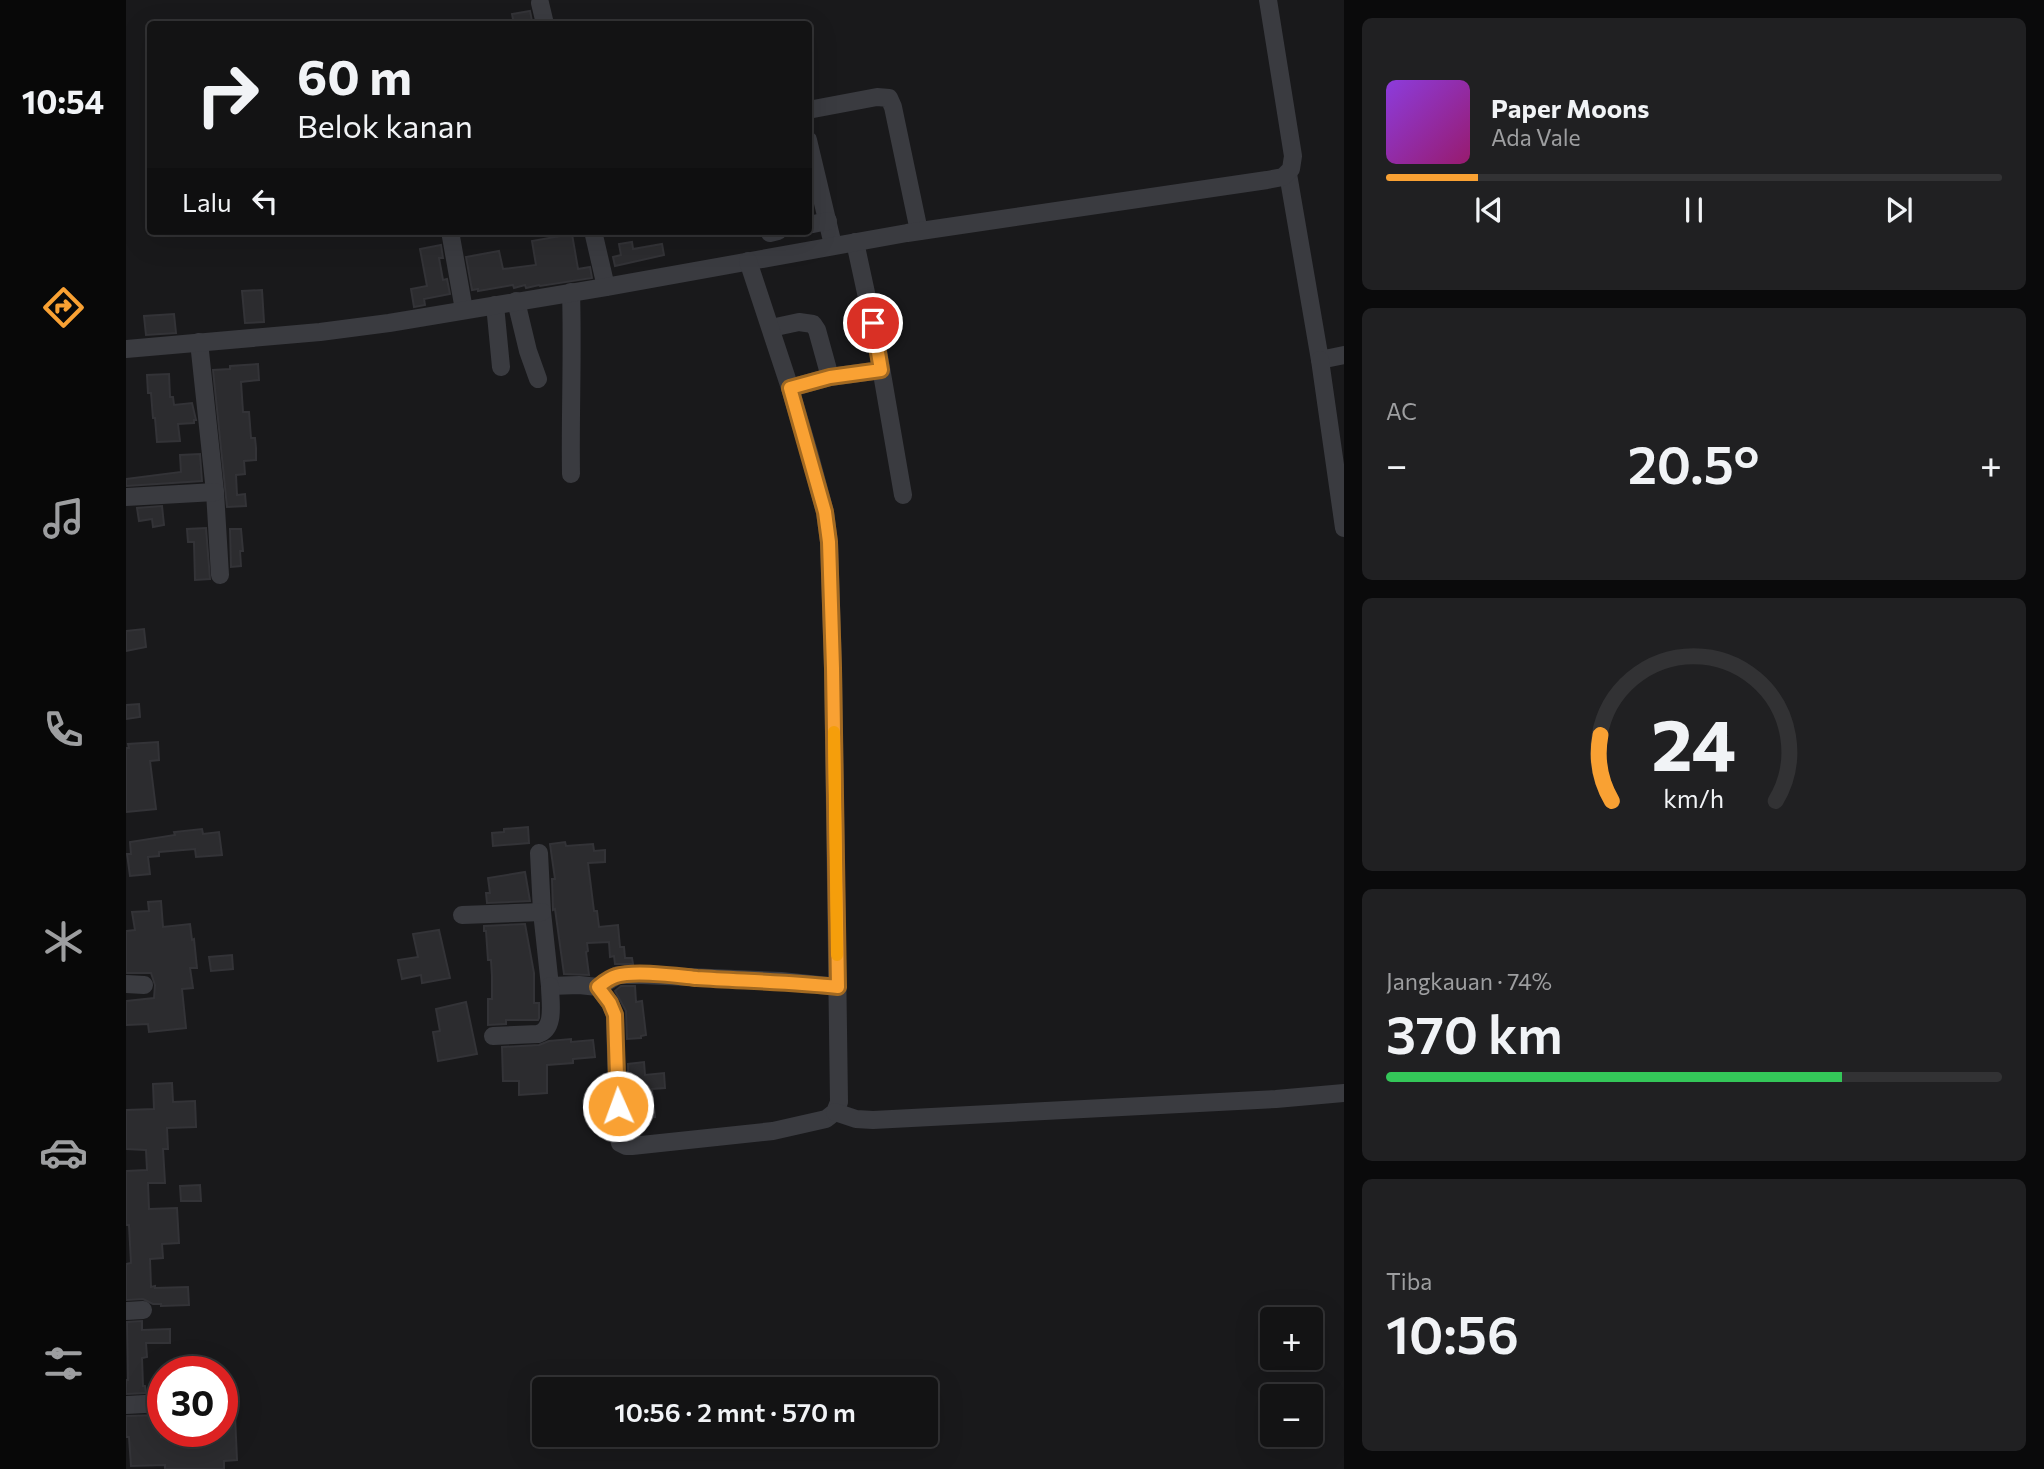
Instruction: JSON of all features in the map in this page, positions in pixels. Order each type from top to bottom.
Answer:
[{"type":"street","points":[[126,349],[320,332],[606,287],[919,231],[1229,187],[1287,174],[1291,169],[1293,156],[1268,0]]},
{"type":"street","points":[[540,3],[544,21]]},
{"type":"street","points":[[812,109],[877,97],[889,98],[919,231]]},
{"type":"street","points":[[812,156],[833,245]]},
{"type":"street","points":[[1287,174],[1320,360],[1344,528]]},
{"type":"street","points":[[812,224],[828,221]]},
{"type":"street","points":[[451,235],[464,310]]},
{"type":"street","points":[[594,235],[606,287]]},
{"type":"street","points":[[855,242],[903,495]]},
{"type":"street","points":[[598,987],[615,1015],[618,1135],[623,1145],[774,1131],[826,1119],[835,1112],[839,1101],[838,987],[829,542],[825,512],[790,388],[748,261]]},
{"type":"street","points":[[571,292],[571,474]]},
{"type":"street","points":[[516,301],[537,379]]},
{"type":"street","points":[[495,305],[501,367]]},
{"type":"street","points":[[771,328],[799,322],[813,324],[830,377]]},
{"type":"street","points":[[199,342],[215,492],[220,575]]},
{"type":"street","points":[[1320,360],[1344,355]]},
{"type":"street","points":[[790,388],[830,377],[881,370]]},
{"type":"street","points":[[126,498],[215,492]]},
{"type":"street","points":[[493,1036],[538,1034],[544,1032],[549,1025],[550,986],[539,853]]},
{"type":"street","points":[[462,915],[542,912]]},
{"type":"street","points":[[550,986],[598,987],[618,975],[642,975],[781,981],[838,987]]},
{"type":"street","points":[[835,1112],[856,1119],[873,1120],[1344,1093]]},
{"type":"street","points":[[126,1405],[147,1404]]},
{"type":"building","points":[[530,11],[532,21],[513,21],[512,14]]},
{"type":"building","points":[[572,235],[578,269],[590,267],[592,278],[526,288],[525,285],[514,288],[513,285],[472,290],[466,257],[499,251],[503,269],[536,265],[532,241]]},
{"type":"building","points":[[632,242],[633,249],[662,244],[664,255],[615,266],[613,257],[621,255],[619,244]]},
{"type":"building","points":[[441,245],[443,258],[439,258],[443,280],[447,279],[450,294],[424,299],[425,305],[414,307],[411,289],[427,286],[420,249]]},
{"type":"building","points":[[262,290],[264,322],[245,323],[242,291]]},
{"type":"building","points":[[174,314],[176,333],[146,335],[144,316]]},
{"type":"building","points":[[258,364],[259,380],[241,382],[243,412],[249,412],[251,438],[255,438],[256,460],[244,461],[245,474],[236,475],[237,495],[245,494],[246,506],[227,507],[213,370]]},
{"type":"building","points":[[169,374],[170,397],[173,397],[174,405],[192,403],[196,420],[194,423],[178,424],[180,441],[157,442],[147,375]]},
{"type":"building","points":[[200,454],[202,481],[126,486],[126,479],[181,472],[180,455]]},
{"type":"building","points":[[162,506],[164,525],[153,527],[152,519],[139,521],[137,508]]},
{"type":"building","points":[[206,528],[210,579],[195,580],[194,542],[188,542],[187,529]]},
{"type":"building","points":[[230,529],[241,529],[241,566],[231,567]]},
{"type":"building","points":[[144,629],[146,647],[126,651],[126,631]]},
{"type":"building","points":[[139,704],[140,717],[126,719],[126,705]]},
{"type":"building","points":[[158,742],[159,760],[150,761],[156,809],[126,812],[126,748],[129,748],[128,744]]},
{"type":"building","points":[[528,827],[529,843],[493,846],[492,833]]},
{"type":"building","points":[[202,829],[203,834],[219,832],[222,855],[196,857],[195,849],[159,852],[159,856],[148,857],[150,874],[130,876],[127,854],[131,854],[130,842]]},
{"type":"building","points":[[565,842],[566,846],[593,844],[594,851],[605,850],[605,862],[588,863],[594,911],[597,911],[599,927],[618,925],[620,947],[624,947],[625,958],[632,958],[633,964],[615,964],[614,956],[610,957],[609,942],[587,943],[589,975],[564,974],[555,909],[553,910],[552,879],[555,879],[550,844]]},
{"type":"building","points":[[525,872],[530,901],[487,903],[486,893],[490,893],[488,878]]},
{"type":"building","points":[[161,901],[163,927],[190,924],[197,968],[190,968],[193,988],[182,989],[186,1028],[149,1032],[148,1024],[126,1025],[126,1001],[154,998],[155,985],[151,973],[126,973],[126,931],[135,930],[132,912],[149,911],[148,902]]},
{"type":"building","points":[[525,924],[534,973],[534,1003],[539,1003],[539,1018],[506,1020],[506,1024],[488,1025],[488,999],[492,999],[492,976],[484,926]]},
{"type":"building","points":[[439,930],[450,978],[422,983],[421,975],[402,979],[398,960],[418,957],[413,934]]},
{"type":"building","points":[[232,955],[233,969],[211,971],[209,957]]},
{"type":"building","points":[[621,986],[635,986],[636,1002],[642,1001],[646,1035],[641,1038],[627,1039],[626,1011],[615,991]]},
{"type":"building","points":[[466,1002],[477,1054],[438,1061],[433,1032],[440,1031],[436,1009]]},
{"type":"building","points":[[571,1039],[571,1042],[593,1040],[595,1057],[573,1059],[573,1063],[547,1065],[547,1093],[519,1095],[519,1081],[503,1081],[502,1047],[539,1045]]},
{"type":"building","points":[[644,1062],[645,1075],[664,1073],[665,1088],[652,1089],[655,1117],[629,1119],[628,1064]]},
{"type":"building","points":[[172,1083],[173,1102],[195,1101],[196,1127],[167,1128],[168,1149],[163,1149],[165,1183],[148,1183],[149,1209],[177,1208],[179,1243],[162,1244],[163,1258],[150,1259],[151,1287],[188,1287],[189,1305],[161,1306],[143,1299],[126,1300],[126,1264],[131,1263],[129,1225],[126,1225],[126,1171],[147,1170],[146,1150],[126,1149],[126,1110],[154,1109],[153,1084]]},
{"type":"building","points":[[200,1185],[201,1201],[181,1201],[180,1186]]},
{"type":"building","points":[[142,1321],[142,1330],[170,1329],[170,1343],[146,1343],[147,1357],[142,1358],[143,1386],[146,1393],[126,1394],[127,1322]]},
{"type":"building","points":[[147,1415],[147,1447],[236,1447],[237,1460],[224,1461],[224,1469],[131,1466],[126,1416]]},
{"type":"slow traffic","points":[[834,732],[837,955]]},
{"type":"route","points":[[618,1106],[615,1015],[598,987],[613,977],[674,976],[781,981],[838,987],[829,542],[825,512],[790,388],[830,377],[881,370],[873,323]]}]
